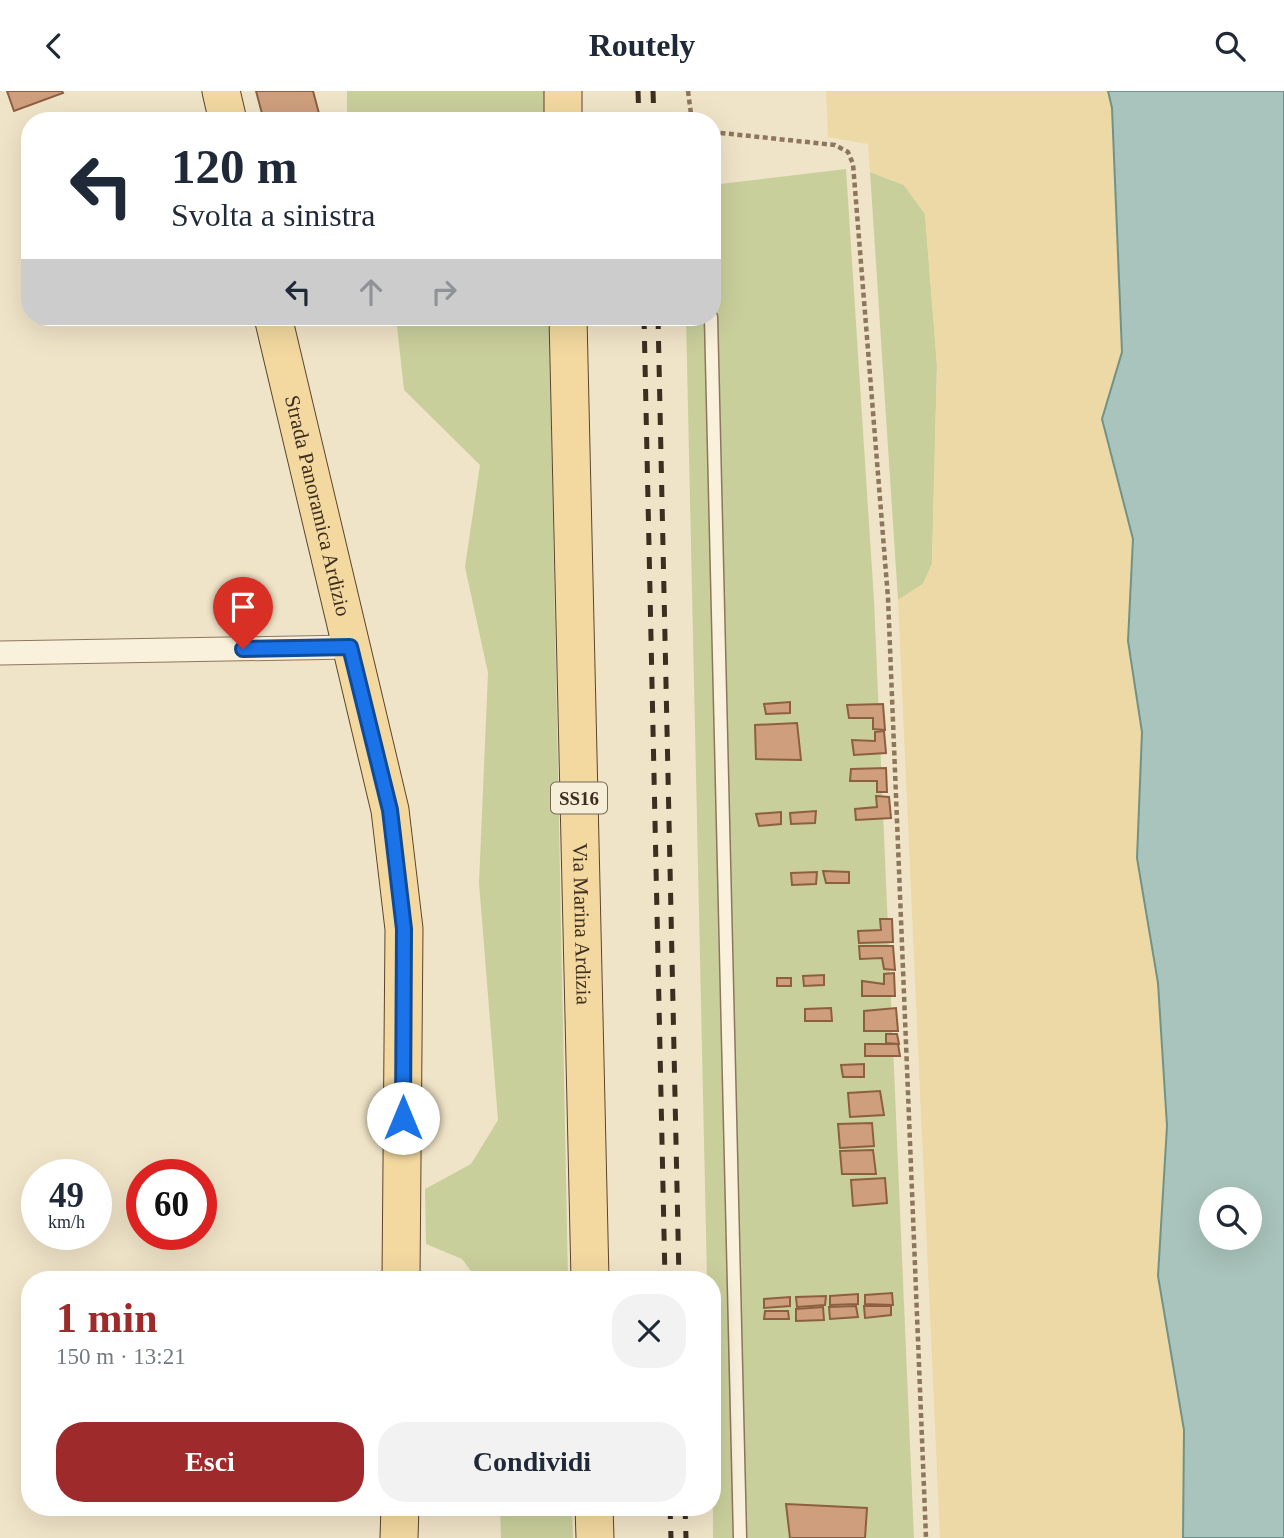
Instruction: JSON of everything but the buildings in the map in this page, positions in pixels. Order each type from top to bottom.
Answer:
[{"type":"main road","points":[[221,91],[226,112]]},
{"type":"main road","points":[[563,91],[563,112]]},
{"type":"main road","name":"Strada Panoramica Ardizio","points":[[275,326],[390,810],[404,929],[401,1271]]},
{"type":"main road","name":"Via Marina Ardizia","points":[[568,326],[590,1271]]},
{"type":"main road","points":[[399,1538],[400,1516]]},
{"type":"main road","points":[[594,1516],[595,1538]]},
{"type":"street","points":[[0,653],[350,647]]},
{"type":"lane","points":[[711,326],[740,1538]]},
{"type":"path","points":[[688,91],[691,112]]},
{"type":"path","points":[[721,133],[835,145],[848,152],[853,164],[888,599],[926,1538]]},
{"type":"green space","points":[[347,91],[544,91],[545,112],[347,112]]},
{"type":"green space","points":[[846,169],[874,600],[914,1538],[713,1538],[713,1516],[721,1516],[721,1271],[707,1271],[686,326],[721,326],[721,184]]},
{"type":"green space","points":[[870,172],[904,185],[925,214],[937,365],[932,564],[923,584],[898,600]]},
{"type":"green space","points":[[397,326],[549,326],[568,1271],[471,1271],[462,1259],[426,1244],[425,1189],[471,1164],[498,1120],[479,883],[488,673],[465,567],[480,465],[404,390]]},
{"type":"green space","points":[[500,1516],[572,1516],[573,1538],[501,1538]]},
{"type":"sand","points":[[826,91],[1108,91],[1112,108],[1122,352],[1102,419],[1133,539],[1128,641],[1142,732],[1137,858],[1158,983],[1167,1126],[1158,1276],[1184,1430],[1183,1538],[940,1538],[898,600],[923,584],[932,564],[937,365],[925,214],[904,185],[870,172],[868,144],[828,137]]},
{"type":"water","points":[[1108,91],[1284,91],[1284,1538],[1183,1538],[1184,1430],[1158,1276],[1167,1126],[1158,983],[1137,858],[1142,732],[1128,641],[1133,539],[1102,419],[1122,352],[1112,108]]},
{"type":"railway","points":[[638,91],[639,112]]},
{"type":"railway","points":[[653,91],[654,112]]},
{"type":"railway","points":[[644,326],[665,1271]]},
{"type":"railway","points":[[658,326],[679,1271]]},
{"type":"railway","points":[[670,1516],[671,1538]]},
{"type":"railway","points":[[685,1516],[686,1538]]},
{"type":"route","points":[[243,649],[350,647],[390,810],[404,929],[403,1118]]}]
